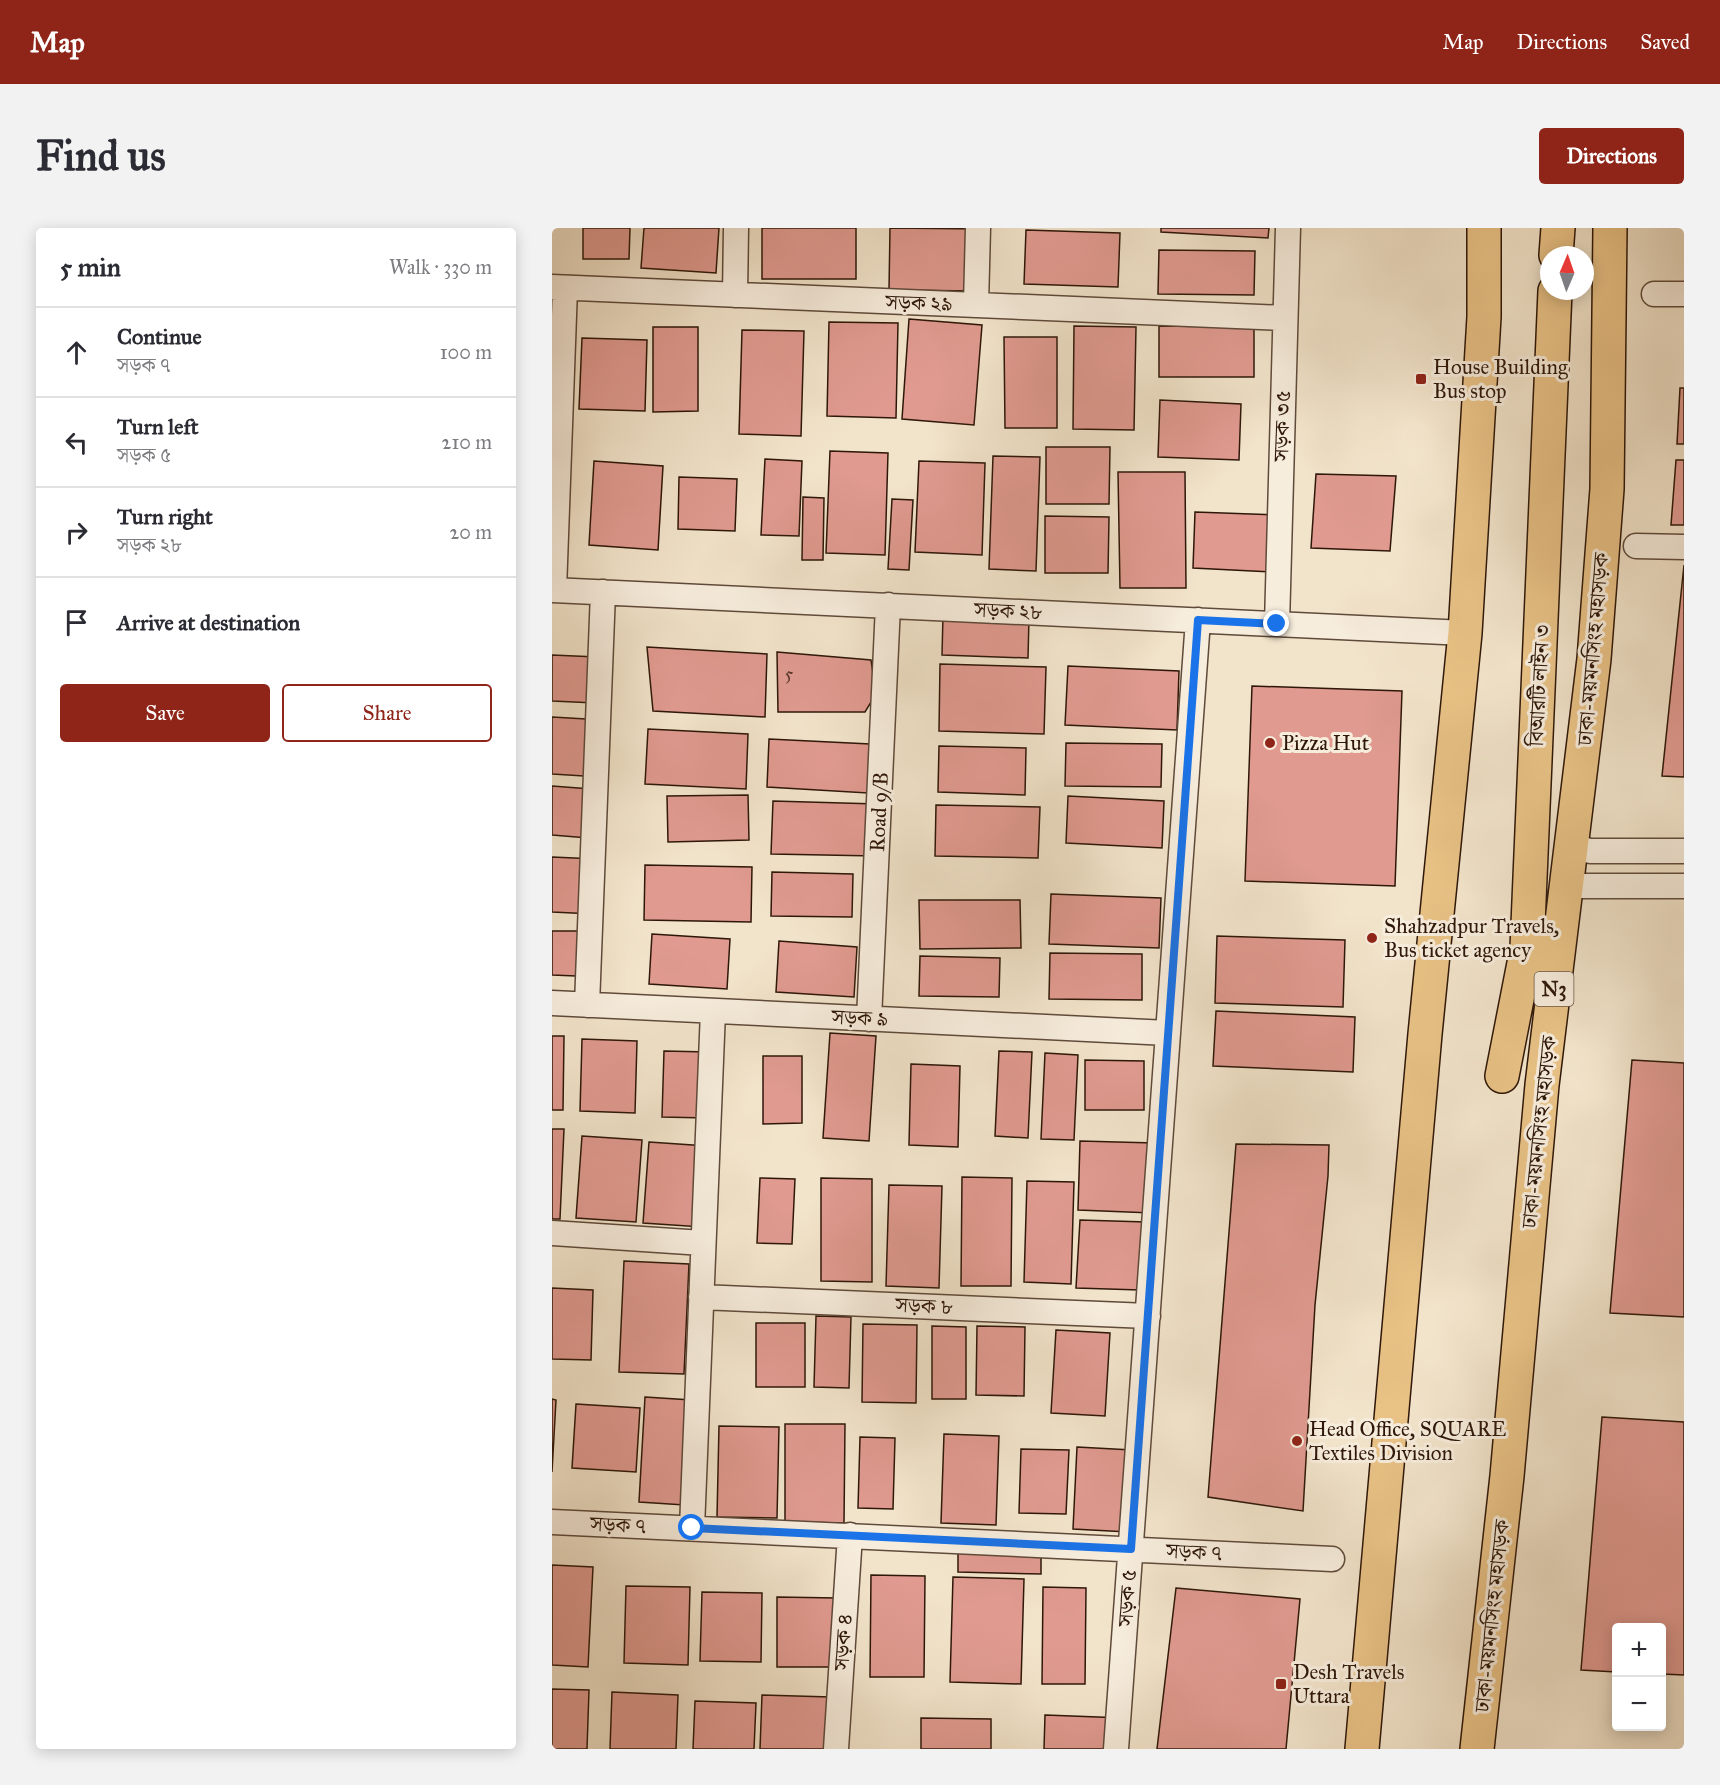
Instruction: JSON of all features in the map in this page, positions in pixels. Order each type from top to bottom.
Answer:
[{"type":"highway","points":[[1362,1749],[1425,1034],[1465,633],[1484,317],[1484,228]]},
{"type":"highway","points":[[1557,246],[1558,228]]},
{"type":"highway","name":"ঢাকা-ময়মনসিংহ মহাসড়ক","points":[[1477,1749],[1507,1476],[1541,1099],[1594,659],[1607,489],[1610,228]]},
{"type":"highway","name":"বিআরটি লাইন ৩","points":[[1502,1076],[1527,948],[1555,300]]},
{"type":"highway","points":[[1527,948],[1541,1099]]},
{"type":"street","points":[[735,295],[736,228]]},
{"type":"street","points":[[976,305],[978,228]]},
{"type":"street","name":"সড়ক ৩৫","points":[[1277,624],[1288,228]]},
{"type":"street","points":[[553,590],[558,287]]},
{"type":"street","name":"সড়ক ২৯","points":[[558,287],[1285,318]]},
{"type":"street","points":[[1654,294],[1684,294]]},
{"type":"street","points":[[1636,546],[1684,547]]},
{"type":"street","name":"সড়ক ২৮","points":[[553,590],[1465,633]]},
{"type":"street","points":[[587,1005],[603,592]]},
{"type":"street","name":"Road 9/B","points":[[869,1019],[888,606]]},
{"type":"street","name":"সড়ক ৫","points":[[1116,1749],[1198,620]]},
{"type":"street","points":[[1572,846],[1590,851],[1684,851]]},
{"type":"street","points":[[1567,886],[1684,886]]},
{"type":"street","name":"সড়ক ৯","points":[[552,1003],[1168,1033]]},
{"type":"street","points":[[692,1528],[713,1011]]},
{"type":"street","points":[[552,1233],[703,1243]]},
{"type":"street","name":"সড়ক ৮","points":[[701,1297],[1148,1316]]},
{"type":"street","name":"সড়ক ৭","points":[[552,1522],[1332,1559]]},
{"type":"street","name":"সড়ক ৪","points":[[836,1749],[850,1535]]},
{"type":"building","points":[[583,228],[630,228],[629,259],[583,259]]},
{"type":"building","points":[[644,228],[719,228],[716,273],[641,268]]},
{"type":"building","points":[[762,228],[856,228],[856,279],[762,279]]},
{"type":"building","points":[[890,228],[980,229],[979,291],[889,290]]},
{"type":"building","points":[[1161,228],[1269,228],[1268,238],[1161,232]]},
{"type":"building","points":[[1026,230],[1120,233],[1118,287],[1024,284]]},
{"type":"building","points":[[1159,250],[1255,251],[1254,295],[1158,294]]},
{"type":"building","points":[[909,319],[982,325],[974,425],[902,419]]},
{"type":"building","points":[[829,322],[898,323],[896,418],[827,416]]},
{"type":"building","points":[[1074,326],[1136,327],[1134,430],[1073,429]]},
{"type":"building","points":[[1159,326],[1254,327],[1254,377],[1159,377]]},
{"type":"building","points":[[653,327],[698,327],[698,411],[653,412]]},
{"type":"building","points":[[742,330],[804,331],[801,436],[739,434]]},
{"type":"building","points":[[1004,337],[1057,337],[1057,428],[1005,428]]},
{"type":"building","points":[[582,338],[647,340],[645,411],[579,409]]},
{"type":"building","points":[[1680,388],[1684,388],[1684,444],[1677,444]]},
{"type":"building","points":[[1160,400],[1241,404],[1239,460],[1158,457]]},
{"type":"building","points":[[1046,447],[1110,447],[1109,504],[1046,504]]},
{"type":"building","points":[[830,451],[888,453],[885,555],[826,553]]},
{"type":"building","points":[[993,456],[1040,457],[1036,571],[989,569]]},
{"type":"building","points":[[765,459],[802,461],[799,536],[761,535]]},
{"type":"building","points":[[1676,460],[1684,460],[1684,525],[1671,525]]},
{"type":"building","points":[[594,461],[663,466],[658,550],[589,545]]},
{"type":"building","points":[[919,461],[985,463],[982,555],[915,552]]},
{"type":"building","points":[[1118,472],[1185,472],[1186,588],[1120,588]]},
{"type":"building","points":[[1316,474],[1396,476],[1390,551],[1311,548]]},
{"type":"building","points":[[679,477],[737,479],[735,531],[678,529]]},
{"type":"building","points":[[803,497],[824,498],[823,560],[802,560]]},
{"type":"building","points":[[892,499],[913,500],[909,570],[888,569]]},
{"type":"building","points":[[1195,512],[1276,515],[1274,572],[1193,568]]},
{"type":"building","points":[[1045,516],[1109,517],[1108,573],[1045,573]]},
{"type":"building","points":[[1684,565],[1684,777],[1662,776]]},
{"type":"building","points":[[943,615],[1029,618],[1028,658],[942,655]]},
{"type":"building","points":[[647,647],[767,654],[765,717],[653,711]]},
{"type":"building","points":[[777,652],[871,660],[876,694],[865,712],[778,712]]},
{"type":"building","points":[[552,655],[597,657],[595,703],[552,701]]},
{"type":"building","points":[[940,664],[1046,667],[1044,734],[939,731]]},
{"type":"building","points":[[1068,666],[1179,671],[1177,730],[1065,725]]},
{"type":"building","points":[[1252,686],[1402,691],[1395,886],[1245,881]]},
{"type":"building","points":[[552,717],[603,720],[600,777],[552,774]]},
{"type":"building","points":[[648,729],[748,734],[746,789],[645,784]]},
{"type":"building","points":[[769,739],[870,744],[868,793],[767,787]]},
{"type":"building","points":[[1066,743],[1162,744],[1161,787],[1065,786]]},
{"type":"building","points":[[939,746],[1026,748],[1025,795],[938,792]]},
{"type":"building","points":[[552,786],[591,789],[588,838],[552,835]]},
{"type":"building","points":[[748,795],[749,840],[668,842],[667,796]]},
{"type":"building","points":[[1068,796],[1164,801],[1162,848],[1066,843]]},
{"type":"building","points":[[773,801],[877,804],[876,856],[771,854]]},
{"type":"building","points":[[936,805],[1040,807],[1038,858],[935,856]]},
{"type":"building","points":[[552,857],[596,859],[593,914],[552,912]]},
{"type":"building","points":[[645,865],[752,867],[751,922],[644,920]]},
{"type":"building","points":[[772,872],[853,874],[852,917],[771,916]]},
{"type":"building","points":[[1051,894],[1161,898],[1159,948],[1049,944]]},
{"type":"building","points":[[919,900],[1020,900],[1021,948],[920,949]]},
{"type":"building","points":[[552,931],[578,931],[576,976],[552,975]]},
{"type":"building","points":[[652,934],[730,939],[727,989],[649,984]]},
{"type":"building","points":[[1217,936],[1345,940],[1343,1007],[1215,1003]]},
{"type":"building","points":[[779,941],[857,947],[854,997],[776,992]]},
{"type":"building","points":[[1050,953],[1142,954],[1142,1000],[1049,999]]},
{"type":"building","points":[[920,956],[1000,958],[999,997],[919,996]]},
{"type":"building","points":[[1216,1011],[1355,1017],[1353,1072],[1213,1066]]},
{"type":"building","points":[[830,1033],[876,1036],[869,1141],[823,1138]]},
{"type":"building","points":[[552,1036],[564,1036],[563,1110],[552,1110]]},
{"type":"building","points":[[582,1039],[637,1041],[635,1113],[580,1111]]},
{"type":"building","points":[[664,1051],[708,1052],[707,1118],[662,1117]]},
{"type":"building","points":[[999,1051],[1032,1052],[1028,1138],[995,1136]]},
{"type":"building","points":[[1045,1053],[1078,1055],[1074,1140],[1041,1139]]},
{"type":"building","points":[[763,1056],[802,1056],[802,1123],[763,1124]]},
{"type":"building","points":[[1085,1060],[1144,1061],[1144,1110],[1085,1110]]},
{"type":"building","points":[[1632,1060],[1684,1063],[1684,1317],[1610,1313]]},
{"type":"building","points":[[911,1064],[960,1066],[958,1147],[909,1145]]},
{"type":"building","points":[[552,1129],[564,1129],[560,1219],[552,1219]]},
{"type":"building","points":[[582,1136],[642,1140],[636,1222],[576,1218]]},
{"type":"building","points":[[1080,1141],[1154,1143],[1152,1213],[1078,1210]]},
{"type":"building","points":[[649,1142],[707,1146],[702,1227],[643,1223]]},
{"type":"building","points":[[1236,1144],[1329,1145],[1315,1305],[1303,1511],[1208,1497]]},
{"type":"building","points":[[962,1177],[1012,1178],[1011,1286],[961,1286]]},
{"type":"building","points":[[760,1178],[795,1179],[792,1244],[757,1243]]},
{"type":"building","points":[[821,1178],[872,1179],[872,1282],[821,1281]]},
{"type":"building","points":[[1027,1181],[1074,1182],[1071,1284],[1024,1282]]},
{"type":"building","points":[[889,1185],[942,1186],[939,1288],[886,1286]]},
{"type":"building","points":[[1080,1220],[1146,1222],[1140,1290],[1076,1288]]},
{"type":"building","points":[[624,1261],[689,1264],[684,1374],[619,1372]]},
{"type":"building","points":[[552,1288],[593,1290],[591,1360],[552,1359]]},
{"type":"building","points":[[816,1316],[851,1317],[849,1388],[814,1387]]},
{"type":"building","points":[[756,1323],[805,1323],[805,1387],[756,1387]]},
{"type":"building","points":[[863,1324],[917,1325],[916,1403],[862,1402]]},
{"type":"building","points":[[932,1326],[966,1327],[966,1399],[932,1399]]},
{"type":"building","points":[[977,1326],[1025,1327],[1024,1396],[976,1395]]},
{"type":"building","points":[[1056,1330],[1110,1333],[1105,1416],[1051,1413]]},
{"type":"building","points":[[645,1397],[707,1401],[700,1506],[639,1502]]},
{"type":"building","points":[[552,1399],[556,1400],[552,1472]]},
{"type":"building","points":[[576,1404],[640,1408],[636,1472],[572,1468]]},
{"type":"building","points":[[1602,1417],[1684,1422],[1684,1675],[1666,1674],[1666,1623],[1612,1623],[1612,1672],[1581,1670]]},
{"type":"building","points":[[785,1424],[845,1424],[844,1523],[785,1522]]},
{"type":"building","points":[[719,1426],[779,1427],[777,1518],[717,1517]]},
{"type":"building","points":[[944,1434],[999,1436],[996,1525],[941,1523]]},
{"type":"building","points":[[860,1437],[895,1438],[893,1509],[858,1508]]},
{"type":"building","points":[[1077,1447],[1132,1450],[1128,1532],[1073,1529]]},
{"type":"building","points":[[1021,1449],[1069,1450],[1066,1514],[1019,1513]]},
{"type":"building","points":[[958,1549],[1041,1550],[1041,1574],[958,1572]]},
{"type":"building","points":[[552,1565],[593,1567],[588,1667],[552,1665]]},
{"type":"building","points":[[871,1575],[925,1576],[924,1677],[870,1677]]},
{"type":"building","points":[[953,1577],[1024,1579],[1021,1684],[950,1682]]},
{"type":"building","points":[[626,1586],[690,1587],[688,1665],[624,1663]]},
{"type":"building","points":[[1043,1587],[1086,1588],[1085,1684],[1042,1684]]},
{"type":"building","points":[[1176,1588],[1300,1599],[1286,1749],[1157,1749]]},
{"type":"building","points":[[702,1592],[762,1593],[761,1662],[700,1661]]},
{"type":"building","points":[[777,1597],[837,1598],[837,1667],[777,1667]]},
{"type":"building","points":[[552,1689],[589,1690],[587,1749],[552,1749]]},
{"type":"building","points":[[612,1692],[678,1695],[676,1749],[610,1749]]},
{"type":"building","points":[[762,1695],[830,1697],[828,1749],[760,1749]]},
{"type":"building","points":[[695,1701],[756,1703],[754,1749],[693,1749]]},
{"type":"building","points":[[1045,1715],[1124,1718],[1123,1749],[1044,1749]]},
{"type":"building","points":[[921,1718],[991,1719],[991,1749],[921,1749]]},
{"type":"place","name":"House Building Bus stop","points":[[1421,379]]},
{"type":"place","name":"Pizza Hut","points":[[1270,743]]},
{"type":"place","name":"Shahzadpur Travels, Bus ticket agency","points":[[1372,938]]},
{"type":"place","name":"Head Office, SQUARE Textiles Division","points":[[1297,1441]]},
{"type":"place","name":"Desh Travels Uttara","points":[[1281,1684]]},
{"type":"route","points":[[692,1528],[1131,1549],[1198,620],[1277,624]]}]
